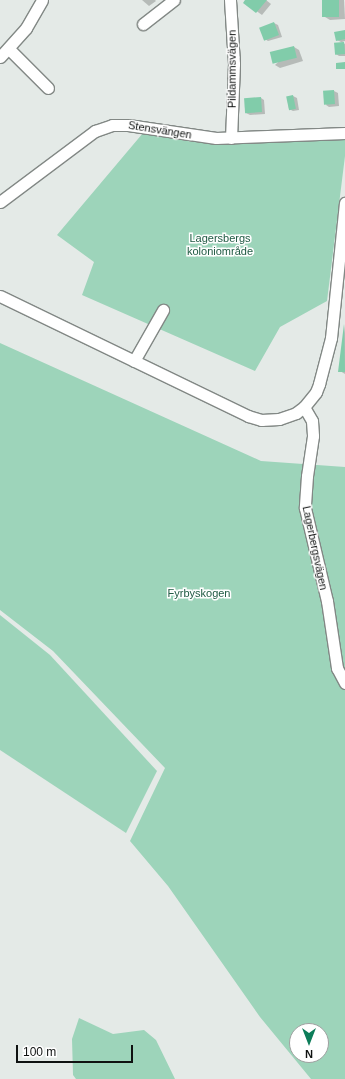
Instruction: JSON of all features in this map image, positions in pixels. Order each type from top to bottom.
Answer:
[{"type":"street","points":[[0,57],[9,48],[33,17],[42,0]]},
{"type":"street","points":[[143,24],[174,0]]},
{"type":"street","name":"Pildammsvägen","points":[[230,0],[234,64],[231,138]]},
{"type":"street","points":[[9,48],[48,88]]},
{"type":"street","name":"Stensvängen","points":[[0,202],[95,131],[104,127],[128,125],[197,136],[231,138],[345,133]]},
{"type":"street","points":[[0,296],[238,411],[261,420],[289,417],[304,407],[316,392],[319,384],[331,338],[345,203]]},
{"type":"street","points":[[134,361],[163,310]]},
{"type":"street","name":"Lagerbergsvägen","points":[[304,407],[312,421],[313,432],[307,476],[305,508],[327,601],[337,668],[345,682]]},
{"type":"green space","name":"Lagersbergs koloniområde","points":[[143,133],[193,142],[244,144],[319,138],[345,139],[345,156],[327,301],[280,327],[255,371],[82,295],[94,262],[57,235]]},
{"type":"green space","name":"Fyrbyskogen","points":[[0,343],[261,461],[345,467],[345,1079],[311,1079],[298,1063],[329,1063],[329,1023],[289,1023],[289,1052],[260,1017],[168,886],[130,841],[165,768],[53,651],[0,610]]},
{"type":"green space","points":[[0,615],[50,655],[157,771],[126,833],[0,750]]},
{"type":"green space","points":[[79,1018],[113,1034],[144,1030],[156,1040],[175,1079],[76,1079],[73,1075],[72,1039]]},
{"type":"building","points":[[245,0],[267,0],[256,13],[243,3]]},
{"type":"building","points":[[322,0],[339,0],[339,17],[322,17]]},
{"type":"building","points":[[274,22],[279,35],[264,41],[259,28]]},
{"type":"building","points":[[345,30],[345,39],[336,41],[334,32]]},
{"type":"building","points":[[344,42],[345,54],[335,55],[334,43]]},
{"type":"building","points":[[294,46],[297,58],[273,64],[270,52]]},
{"type":"building","points":[[345,62],[345,69],[336,69],[336,63]]},
{"type":"building","points":[[334,90],[335,104],[324,105],[323,91]]},
{"type":"building","points":[[293,95],[296,109],[289,110],[286,96]]},
{"type":"building","points":[[261,97],[262,112],[245,113],[244,98]]},
{"type":"building","points":[[344,324],[345,372],[338,372]]}]
